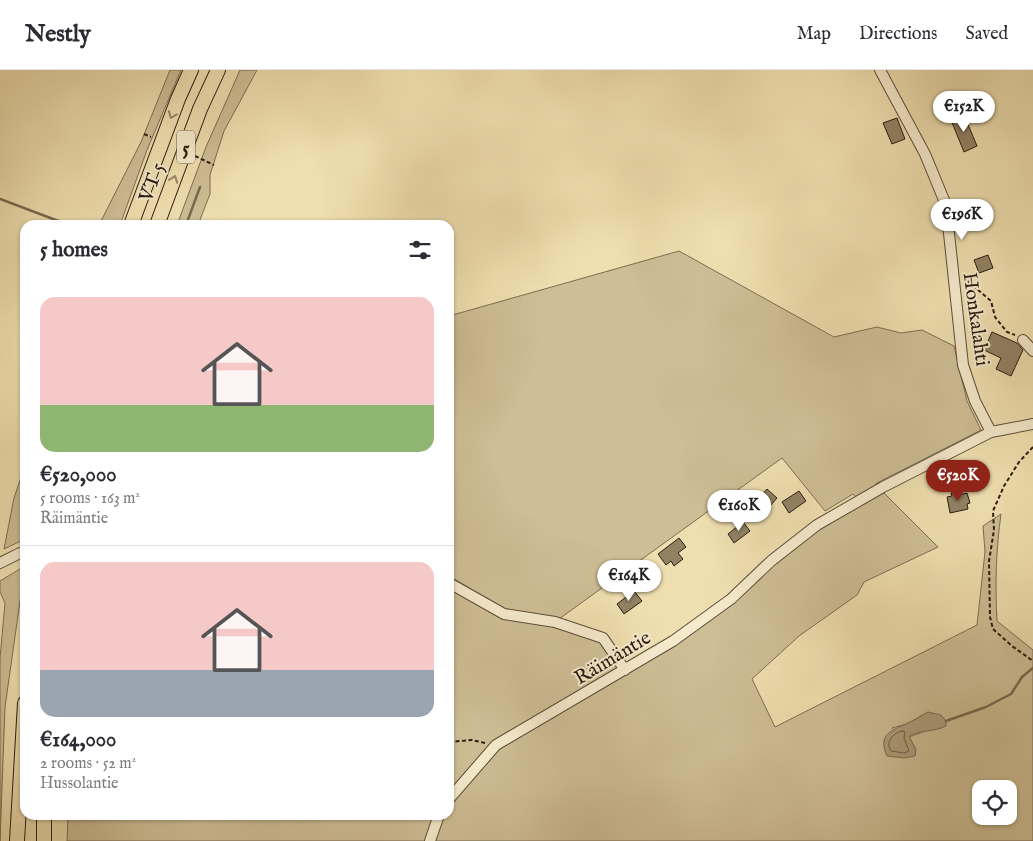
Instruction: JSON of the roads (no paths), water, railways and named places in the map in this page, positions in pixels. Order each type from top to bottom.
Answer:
[{"type":"highway","name":"VT 5","points":[[133,220],[174,108],[191,70]]},
{"type":"highway","name":"VT 5","points":[[159,220],[200,109],[218,70]]},
{"type":"highway","points":[[17,841],[20,789]]},
{"type":"highway","points":[[44,820],[44,841]]},
{"type":"street","name":"Honkalahti","points":[[884,72],[926,154],[946,204],[962,365],[975,401],[992,432]]},
{"type":"street","points":[[1023,340],[1033,350]]},
{"type":"street","name":"Räimäntie","points":[[454,793],[496,745],[673,641],[731,599],[771,561],[818,524],[883,487],[992,432],[1033,424]]},
{"type":"street","points":[[0,563],[20,553]]},
{"type":"street","points":[[454,586],[504,614],[555,622],[603,638],[625,670]]},
{"type":"street","points":[[430,841],[437,820]]},
{"type":"water","points":[[928,712],[941,715],[946,721],[946,726],[909,736],[916,750],[915,756],[904,758],[887,756],[884,744],[887,735]]},
{"type":"waterway","points":[[188,220],[200,187]]},
{"type":"waterway","points":[[0,199],[56,220]]},
{"type":"waterway","points":[[946,721],[986,707],[1011,694],[1022,677],[1033,668]]}]
